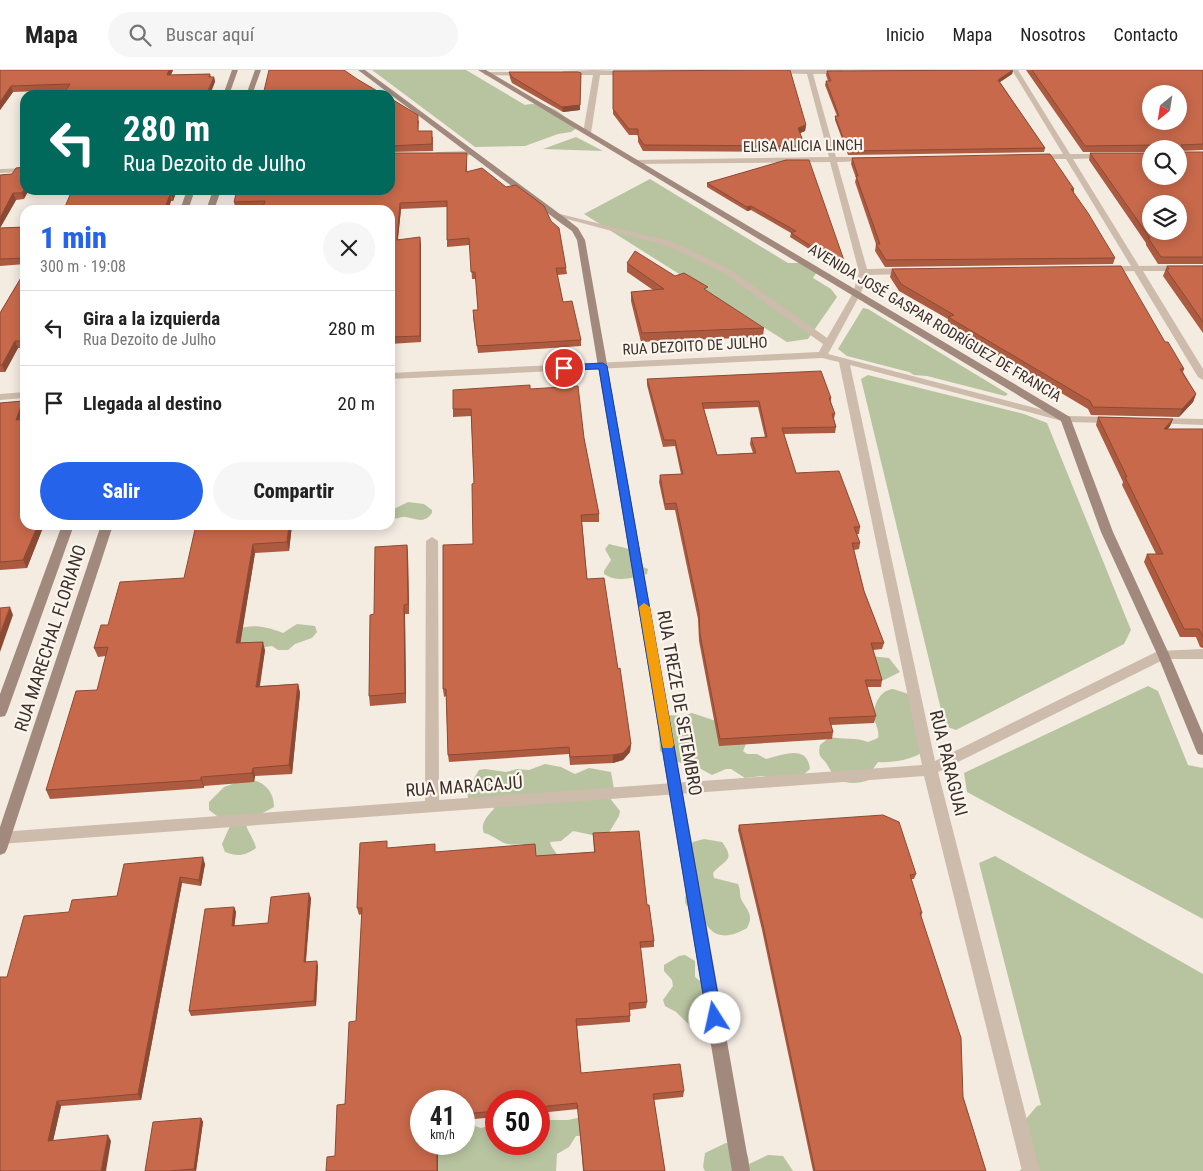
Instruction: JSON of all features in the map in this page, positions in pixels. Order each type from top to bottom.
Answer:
[{"type":"main road","points":[[228,90],[235,70]]},
{"type":"main road","points":[[251,90],[258,70]]},
{"type":"main road","points":[[361,70],[387,90]]},
{"type":"main road","name":"AVENIDA JOSÉ GASPAR RODRÍGUEZ DE FRANCIA","points":[[484,72],[1066,419],[1106,532],[1163,654],[1203,750]]},
{"type":"main road","points":[[395,96],[556,215]]},
{"type":"main road","name":"RUA TREZE DE SETEMBRO","points":[[556,215],[575,230],[582,240],[741,1171]]},
{"type":"main road","name":"RUA MARECHAL FLORIANO","points":[[0,712],[66,530]]},
{"type":"main road","name":"RUA MARECHAL FLORIANO","points":[[1,842],[105,530]]},
{"type":"street","points":[[1004,70],[1015,70],[1203,377]]},
{"type":"street","points":[[809,71],[863,272],[857,293],[822,355],[1066,419],[1125,420]]},
{"type":"street","points":[[484,72],[537,74]]},
{"type":"street","points":[[587,133],[597,72]]},
{"type":"street","points":[[764,72],[848,72]]},
{"type":"street","points":[[557,74],[634,73]]},
{"type":"street","points":[[426,155],[470,153]]},
{"type":"street","points":[[1028,157],[1118,156]]},
{"type":"street","name":"ELISA ALICIA LINCH","points":[[635,162],[873,159]]},
{"type":"street","points":[[0,171],[20,170]]},
{"type":"street","points":[[556,215],[667,244],[700,258],[728,272],[828,343]]},
{"type":"street","points":[[1097,269],[1203,268]]},
{"type":"street","points":[[863,272],[921,271]]},
{"type":"street","name":"RUA DEZOITO DE JULHO","points":[[395,376],[822,355]]},
{"type":"street","name":"RUA PARAGUAI","points":[[844,362],[930,770],[1031,1171]]},
{"type":"street","points":[[0,397],[20,395]]},
{"type":"street","points":[[1144,421],[1203,422]]},
{"type":"street","points":[[432,541],[432,806]]},
{"type":"street","points":[[930,770],[1163,654],[1203,654]]},
{"type":"street","name":"RUA MARACAJÚ","points":[[1,842],[432,806],[675,790],[930,770]]},
{"type":"green space","points":[[372,70],[466,70],[525,105],[538,104],[556,110],[577,128],[571,132],[558,134],[525,146],[475,147]]},
{"type":"green space","points":[[576,137],[603,151],[543,149]]},
{"type":"green space","points":[[650,179],[788,263],[799,263],[817,272],[813,278],[831,289],[837,297],[808,339],[787,342],[584,214]]},
{"type":"green space","points":[[863,308],[868,309],[1008,394],[1005,396],[927,376],[914,375],[909,372],[847,356],[838,349]]},
{"type":"green space","points":[[868,375],[1024,414],[1047,423],[1131,630],[1124,644],[956,730],[945,726],[861,379]]},
{"type":"green space","points":[[408,502],[424,504],[432,510],[432,513],[423,520],[406,517],[395,519],[395,508]]},
{"type":"green space","points":[[609,544],[627,548],[638,554],[642,558],[640,561],[641,566],[648,569],[647,574],[620,579],[604,574],[611,560],[605,549]]},
{"type":"green space","points":[[297,624],[315,626],[317,632],[312,638],[295,644],[288,650],[278,650],[272,646],[252,649],[214,641],[247,627],[263,627],[283,633]]},
{"type":"green space","points":[[869,656],[889,658],[900,672],[882,681]]},
{"type":"green space","points":[[1148,686],[1158,691],[1188,765],[1203,768],[1203,919],[967,792],[964,773]]},
{"type":"green space","points":[[893,689],[909,694],[921,753],[912,758],[878,762],[869,780],[850,783],[840,780],[821,757],[819,753],[820,745],[830,737],[868,742],[878,738],[874,715],[875,706],[885,692]]},
{"type":"green space","points":[[692,713],[719,722],[746,744],[743,751],[747,754],[757,754],[766,759],[792,753],[799,754],[808,761],[810,769],[796,781],[762,776],[745,778],[731,769],[726,769],[712,775],[699,768],[672,760],[660,751],[658,723],[668,715],[683,716]]},
{"type":"green space","points":[[545,764],[561,767],[575,774],[589,768],[611,772],[614,789],[609,797],[620,811],[607,836],[602,837],[573,831],[561,841],[550,842],[558,858],[542,871],[530,847],[505,843],[484,833],[483,826],[487,817],[494,809],[493,805],[468,798],[467,790],[479,770],[506,772],[517,769],[529,770]]},
{"type":"green space","points":[[246,779],[257,781],[266,787],[272,796],[274,807],[253,818],[246,825],[256,848],[245,854],[234,855],[225,852],[222,844],[230,826],[209,810],[209,802],[224,787]]},
{"type":"green space","points":[[704,839],[722,842],[728,853],[725,862],[713,873],[714,878],[738,884],[741,899],[750,920],[747,928],[738,933],[723,935],[714,932],[686,905],[690,845],[693,842]]},
{"type":"green space","points":[[995,856],[1203,974],[1203,1171],[1019,1171],[1029,1164],[1025,1120],[1037,1106],[1041,1105],[979,863]]},
{"type":"green space","points":[[685,955],[695,961],[695,977],[704,984],[709,1019],[704,1024],[695,1027],[665,1006],[663,1000],[673,986],[672,980],[664,971],[664,965],[679,956]]},
{"type":"green space","points":[[582,1117],[589,1136],[576,1136],[569,1147],[557,1154],[556,1171],[427,1171],[428,1155],[475,1155],[475,1126],[485,1127],[485,1155],[550,1155],[550,1120],[568,1120]]},
{"type":"green space","points":[[726,1143],[743,1149],[749,1159],[749,1164],[768,1155],[783,1156],[793,1171],[705,1171],[703,1167],[705,1153]]},
{"type":"building","points":[[0,70],[169,70],[167,75],[210,74],[209,77],[214,77],[208,90],[66,90],[70,84],[11,86],[0,102]]},
{"type":"building","points":[[269,70],[344,70],[376,90],[264,90]]},
{"type":"building","points":[[790,70],[806,125],[798,128],[805,146],[644,145],[638,136],[638,129],[629,129],[613,109],[613,71]]},
{"type":"building","points":[[1013,70],[998,80],[1045,148],[848,151],[835,116],[839,116],[826,81],[831,81],[827,71]]},
{"type":"building","points":[[1032,70],[1203,70],[1203,144],[1187,145],[1187,140],[1142,140],[1142,145],[1085,146]]},
{"type":"building","points":[[509,72],[581,73],[580,105],[562,107],[512,77]]},
{"type":"building","points":[[395,101],[418,115],[418,131],[432,131],[432,144],[395,146]]},
{"type":"building","points":[[1187,152],[1203,152],[1203,257],[1161,257],[1149,240],[1187,240],[1187,195],[1142,195],[1142,227],[1090,153],[1142,153],[1142,185],[1187,185]]},
{"type":"building","points":[[395,153],[467,153],[466,172],[482,168],[506,187],[516,185],[544,206],[551,221],[559,228],[566,268],[556,268],[563,302],[572,301],[581,340],[477,346],[473,310],[478,310],[475,272],[471,272],[469,238],[447,240],[447,201],[400,203],[397,240],[420,237],[420,336],[395,337],[395,205],[264,205],[265,201],[234,202],[236,195],[395,195]]},
{"type":"building","points":[[1050,154],[1074,189],[1071,189],[1115,258],[886,260],[876,244],[880,244],[856,176],[858,176],[852,158]]},
{"type":"building","points":[[786,160],[809,160],[847,269],[791,233],[796,231],[751,206],[747,207],[707,183]]},
{"type":"building","points":[[16,168],[20,168],[20,193],[13,193],[0,218],[0,175],[12,174]]},
{"type":"building","points":[[70,195],[170,195],[166,205],[66,205]]},
{"type":"building","points":[[20,227],[20,258],[0,259],[0,228]]},
{"type":"building","points":[[635,251],[675,276],[684,273],[708,287],[704,289],[764,328],[642,333],[631,292],[664,289],[627,263]]},
{"type":"building","points":[[1121,266],[1165,342],[1168,342],[1184,369],[1180,369],[1196,394],[1182,409],[1093,407],[1090,401],[948,317],[954,315],[901,284],[892,269]]},
{"type":"building","points":[[1167,266],[1203,266],[1203,322],[1166,269],[1169,269]]},
{"type":"building","points":[[20,279],[20,341],[15,341],[2,365],[0,365],[0,313]]},
{"type":"building","points":[[821,371],[831,398],[829,398],[835,414],[832,414],[836,427],[782,428],[796,473],[839,471],[860,527],[854,527],[860,543],[852,543],[864,591],[884,643],[871,643],[882,680],[865,680],[876,716],[829,718],[833,732],[720,739],[700,634],[699,612],[676,503],[665,504],[660,475],[683,474],[675,440],[664,440],[647,379]],"holes":[[[759,401],[767,437],[751,438],[756,453],[717,455],[702,403]]]},
{"type":"building","points":[[530,385],[530,389],[578,386],[584,438],[599,514],[581,515],[587,579],[604,578],[631,744],[623,753],[570,757],[569,747],[448,755],[446,689],[443,689],[443,545],[473,544],[472,484],[474,483],[471,409],[453,409],[453,390]]},
{"type":"building","points":[[20,401],[20,409],[16,420],[20,420],[20,530],[36,530],[23,560],[0,562],[0,403]]},
{"type":"building","points":[[1098,417],[1173,419],[1164,429],[1203,429],[1203,637],[1199,629],[1184,629],[1147,554],[1163,554]]},
{"type":"building","points":[[195,530],[288,530],[287,542],[253,544],[236,643],[263,642],[256,687],[298,684],[289,765],[253,768],[252,773],[201,777],[201,780],[46,790],[76,691],[97,690],[108,647],[94,648],[101,625],[108,625],[120,582],[184,578]]},
{"type":"building","points":[[407,545],[408,604],[404,605],[405,693],[369,696],[370,615],[374,614],[375,547]]},
{"type":"building","points":[[10,607],[0,634],[0,608]]},
{"type":"building","points":[[883,815],[899,822],[916,874],[910,875],[922,913],[920,913],[961,1038],[963,1097],[986,1171],[815,1171],[763,925],[739,825]]},
{"type":"building","points":[[639,831],[647,905],[649,905],[654,941],[640,942],[647,1002],[629,1003],[630,1016],[576,1019],[581,1073],[680,1064],[684,1091],[653,1094],[665,1171],[584,1171],[577,1103],[550,1106],[550,1090],[485,1090],[485,1112],[475,1113],[475,1090],[410,1090],[410,1155],[437,1155],[437,1171],[326,1171],[327,1157],[335,1156],[337,1105],[345,1104],[349,1022],[356,1021],[362,908],[357,908],[360,843],[387,841],[387,848],[435,844],[435,852],[535,844],[536,856],[595,852],[593,833]]},
{"type":"building","points":[[203,857],[199,880],[180,877],[138,1094],[57,1101],[48,1141],[108,1135],[101,1171],[0,1171],[0,977],[7,977],[24,916],[69,912],[72,900],[117,896],[124,864]]},
{"type":"building","points":[[309,893],[304,962],[317,961],[314,1001],[189,1011],[205,909],[234,907],[232,926],[268,923],[271,897]]},
{"type":"building","points":[[201,1118],[194,1169],[145,1171],[153,1122]]},
{"type":"slow traffic","points":[[644,607],[668,745]]},
{"type":"route","points":[[564,368],[603,366],[715,1018]]}]
